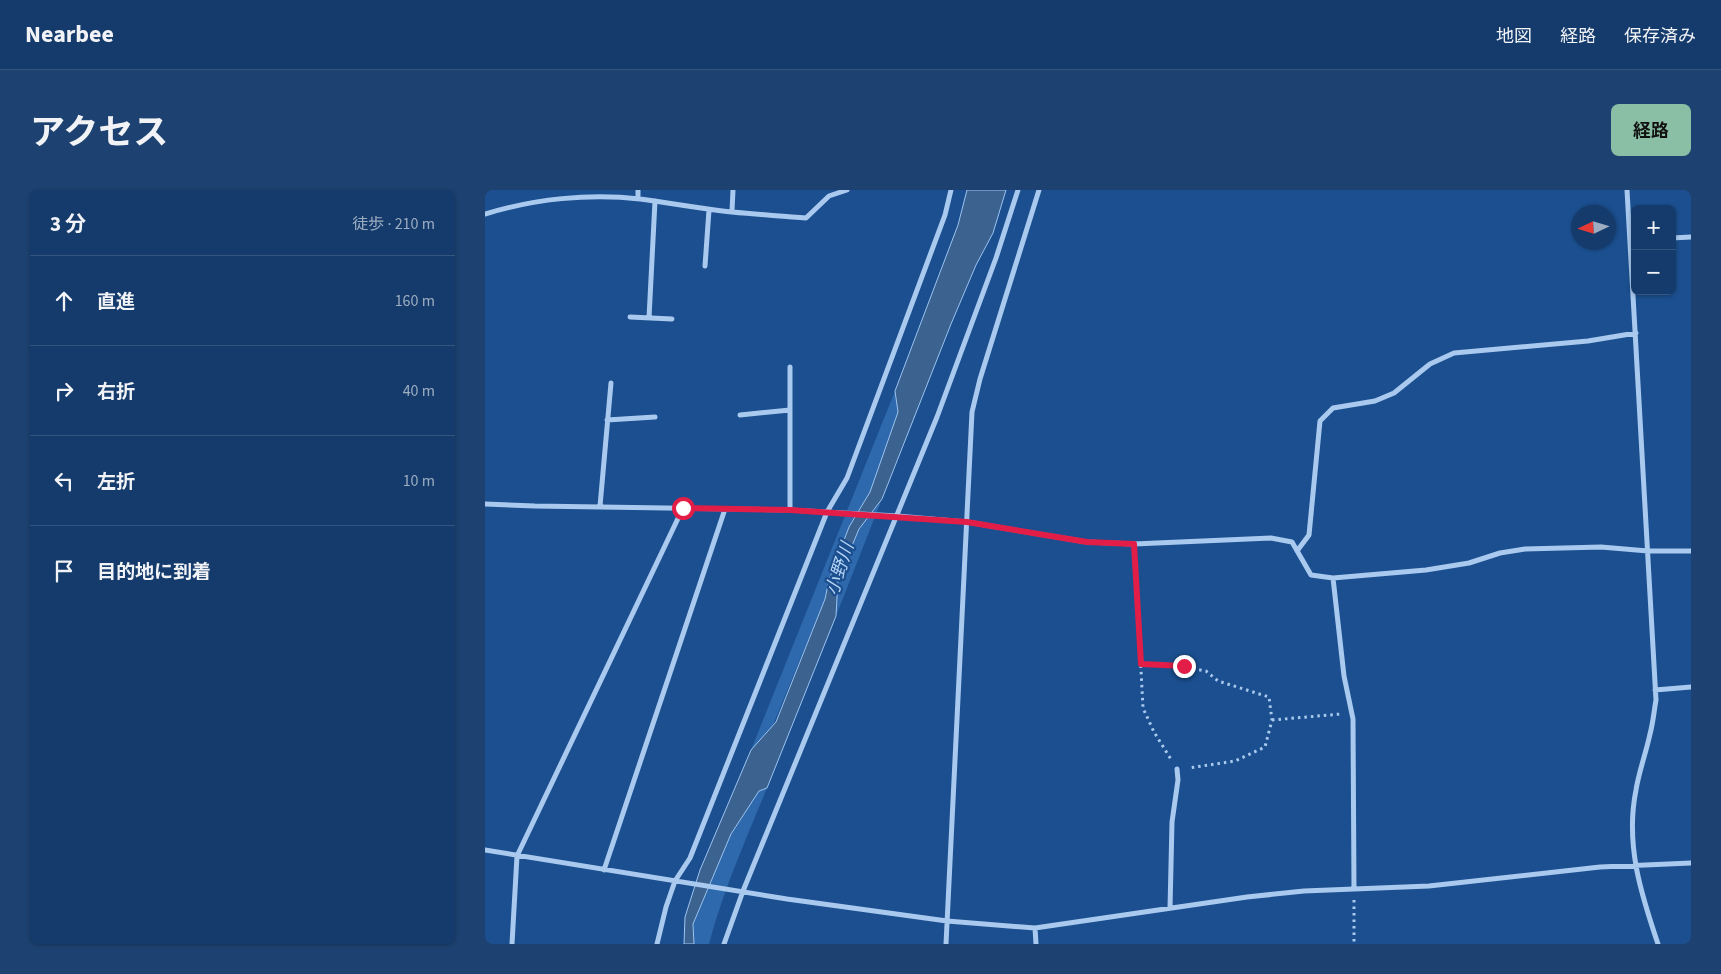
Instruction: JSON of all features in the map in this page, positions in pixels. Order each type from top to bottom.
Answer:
[{"type":"street","points":[[638,190],[639,199]]},
{"type":"street","points":[[732,211],[733,190]]},
{"type":"street","points":[[485,214],[538,202],[571,198],[609,197],[655,201],[709,210],[806,218],[829,193],[847,190]]},
{"type":"street","points":[[657,944],[666,907],[675,881],[690,858],[827,512],[847,478],[945,215],[951,190]]},
{"type":"street","points":[[724,944],[740,891],[937,417],[996,258],[1018,190]]},
{"type":"street","points":[[946,944],[972,412],[1039,190]]},
{"type":"street","points":[[1627,190],[1631,224]]},
{"type":"street","points":[[649,318],[655,201]]},
{"type":"street","points":[[705,266],[709,210]]},
{"type":"street","points":[[1676,238],[1691,237]]},
{"type":"street","points":[[1633,250],[1656,700],[1651,733],[1635,790],[1632,815],[1632,842],[1642,897],[1658,944]]},
{"type":"street","points":[[630,317],[672,319]]},
{"type":"street","points":[[1297,551],[1309,535],[1320,421],[1333,408],[1375,401],[1394,393],[1430,364],[1454,353],[1588,341],[1636,333]]},
{"type":"street","points":[[790,367],[790,510]]},
{"type":"street","points":[[599,506],[611,383]]},
{"type":"street","points":[[740,415],[790,410]]},
{"type":"street","points":[[607,420],[655,417]]},
{"type":"street","points":[[485,504],[790,510],[897,516],[967,522],[1087,542],[1134,544],[1271,538],[1292,542],[1311,575],[1333,578],[1426,570],[1469,563],[1500,553],[1525,549],[1601,547],[1648,551],[1691,551]]},
{"type":"street","points":[[512,944],[517,856],[683,508]]},
{"type":"street","points":[[604,870],[725,509]]},
{"type":"street","points":[[1333,578],[1344,676],[1352,713],[1354,889]]},
{"type":"street","points":[[1655,690],[1691,687]]},
{"type":"street","points":[[1170,908],[1172,822],[1178,780],[1177,769]]},
{"type":"street","points":[[485,850],[787,899],[947,921],[1035,928],[1247,897],[1304,891],[1429,886],[1600,867],[1691,863]]},
{"type":"street","points":[[1035,928],[1036,944]]},
{"type":"path","points":[[1134,544],[1143,708],[1154,732],[1177,769],[1235,761],[1265,747],[1272,720],[1269,697],[1218,681],[1206,671],[1184,666],[1141,664]]},
{"type":"path","points":[[1272,720],[1352,713]]},
{"type":"path","points":[[1354,889],[1354,944]]},
{"type":"shaded area","points":[[895,391],[898,412],[870,492],[849,527],[829,580],[825,599],[773,725],[751,750]]},
{"type":"shaded area","points":[[882,499],[836,616],[838,579],[859,529]]},
{"type":"shaded area","points":[[767,788],[728,885],[709,944],[694,944],[693,924],[731,834],[759,791]]},
{"type":"water","name":"小野川","points":[[967,190],[1006,190],[993,233],[976,265],[951,324],[882,499],[859,529],[838,579],[836,616],[767,788],[759,791],[731,834],[693,924],[694,944],[684,944],[685,917],[700,870],[751,750],[776,722],[825,599],[829,580],[849,527],[870,492],[898,412],[895,391],[958,225]]},
{"type":"route","points":[[683,508],[790,510],[897,516],[967,522],[1087,542],[1134,544],[1141,664],[1184,666]]}]
